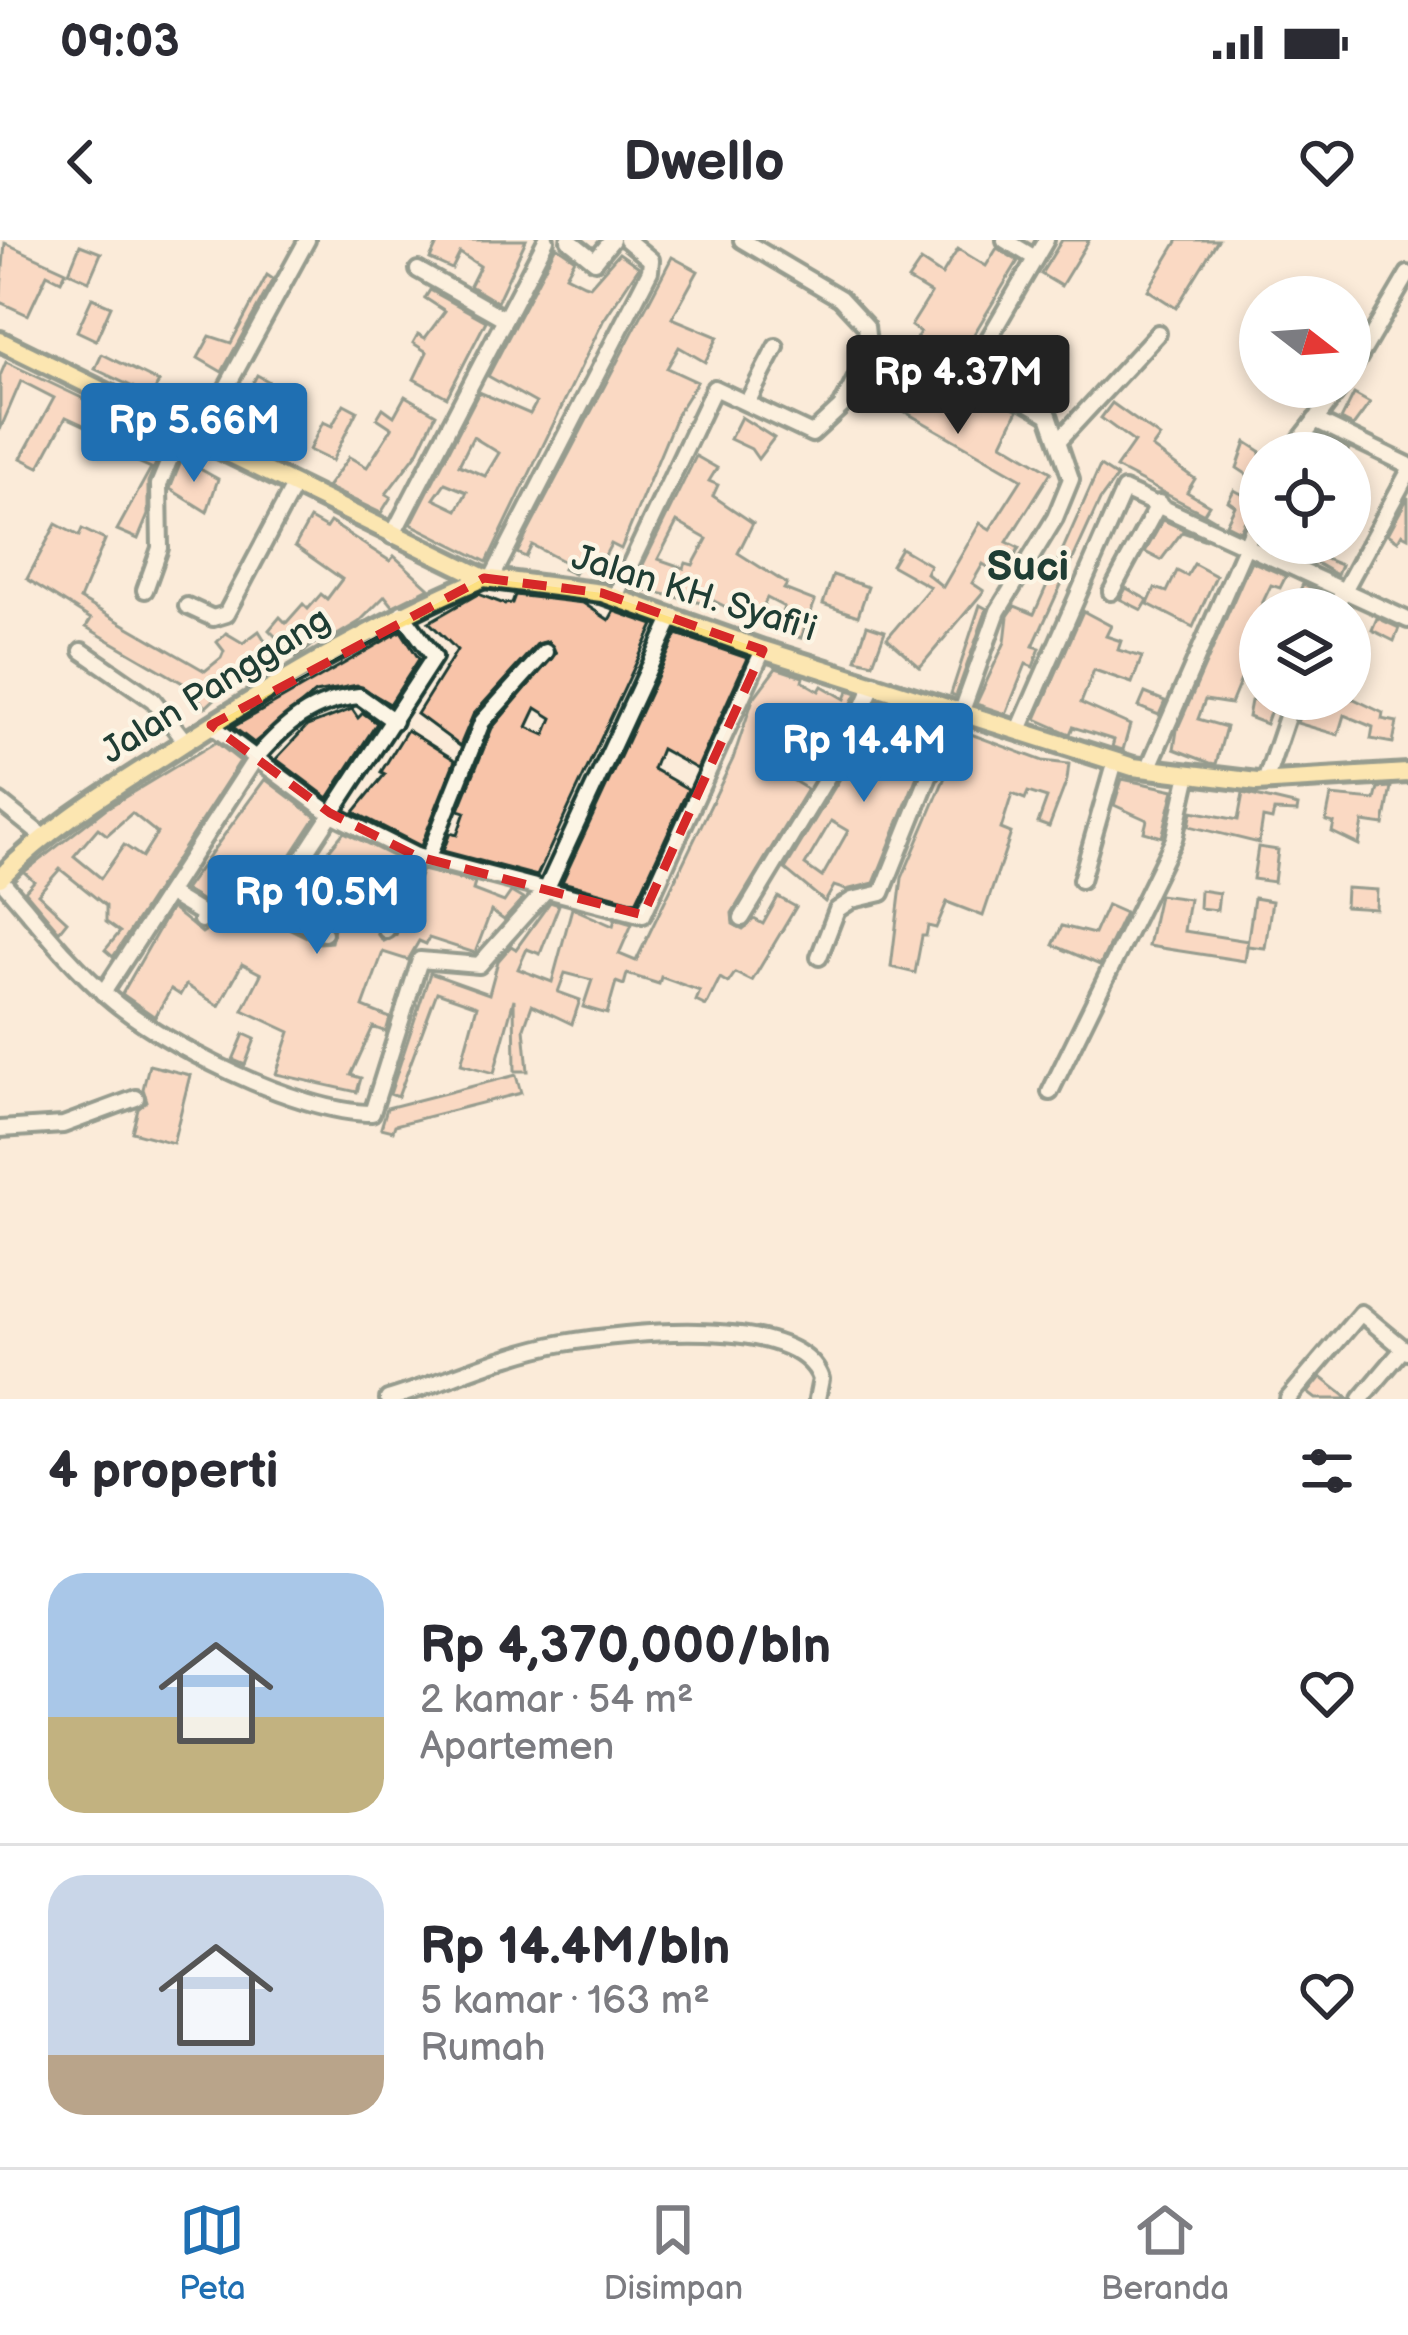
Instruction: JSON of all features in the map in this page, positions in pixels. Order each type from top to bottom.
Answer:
[{"type":"main road","name":"Jalan KH. Syafi'i","points":[[0,341],[392,536],[489,578],[615,597],[763,650],[1148,769],[1265,782],[1408,772]]},
{"type":"main road","name":"Jalan Panggang","points":[[0,879],[41,835],[211,725],[402,613],[489,578]]},
{"type":"street","points":[[145,590],[160,548],[159,485],[307,240]]},
{"type":"street","points":[[392,536],[546,240]]},
{"type":"street","points":[[568,240],[595,261],[612,240]]},
{"type":"street","points":[[489,578],[650,271],[651,260],[627,240]]},
{"type":"street","points":[[615,597],[712,391],[721,388],[805,432],[817,432],[841,407],[870,345],[854,308],[742,240]]},
{"type":"street","points":[[1005,240],[1035,258]]},
{"type":"street","points":[[819,957],[837,910],[852,900],[882,893],[998,611],[1055,518],[1071,479],[1060,439],[1037,406],[971,369],[1046,240]]},
{"type":"street","points":[[418,270],[505,319]]},
{"type":"street","points":[[1371,337],[1408,274]]},
{"type":"street","points":[[1060,439],[1158,333]]},
{"type":"street","points":[[748,400],[776,347]]},
{"type":"street","points":[[1307,432],[1325,408]]},
{"type":"street","points":[[1316,420],[1408,469],[1344,588]]},
{"type":"street","points":[[187,607],[213,618],[226,614],[294,487]]},
{"type":"street","points":[[1019,730],[1121,493],[1130,489],[1239,545]]},
{"type":"street","points":[[1111,592],[1159,503]]},
{"type":"street","points":[[1148,769],[1239,556]]},
{"type":"street","points":[[1283,564],[1338,588]]},
{"type":"street","points":[[1371,603],[1408,620]]},
{"type":"street","points":[[169,894],[203,918],[227,903],[264,915],[271,907],[434,658],[430,644],[402,613]]},
{"type":"street","points":[[0,879],[103,993],[133,1017],[272,1092],[368,1114],[420,960],[476,967],[546,890],[673,616]]},
{"type":"street","points":[[211,725],[330,813],[422,858],[646,914],[763,650]]},
{"type":"street","points":[[82,651],[153,700],[185,742]]},
{"type":"street","points":[[386,930],[482,722],[545,652]]},
{"type":"street","points":[[742,918],[846,746],[874,683]]},
{"type":"street","points":[[103,993],[255,759],[297,716],[336,699],[364,698],[394,721]]},
{"type":"street","points":[[1265,782],[1286,720]]},
{"type":"street","points":[[1081,880],[1115,761]]},
{"type":"street","points":[[1050,1092],[1174,839],[1190,774]]},
{"type":"street","points":[[0,802],[41,835]]},
{"type":"street","points":[[271,907],[324,933]]},
{"type":"street","points":[[0,1129],[63,1125],[136,1098]]},
{"type":"street","points":[[1288,1399],[1361,1313],[1406,1350],[1361,1399]]},
{"type":"street","points":[[388,1399],[561,1343],[715,1333],[772,1340],[808,1354],[821,1379],[817,1399]]},
{"type":"highlighted area","points":[[484,578],[602,593],[763,650],[643,915],[416,856],[330,813],[211,725]]},
{"type":"building","points":[[439,240],[526,240],[497,302],[470,286],[480,266],[460,253],[452,269],[430,259]]},
{"type":"building","points":[[1062,240],[1089,240],[1061,286],[1041,274]]},
{"type":"building","points":[[1178,240],[1218,240],[1176,308],[1148,290]]},
{"type":"building","points":[[5,243],[66,271],[61,281],[47,274],[28,315],[0,302]]},
{"type":"building","points":[[80,245],[101,253],[89,281],[69,272]]},
{"type":"building","points":[[556,246],[575,259],[566,275],[590,286],[619,253],[639,267],[603,321],[487,562],[411,524],[479,392],[530,414],[536,403],[488,376]],"holes":[[[473,437],[499,453],[485,476],[459,465]],[[445,483],[467,492],[457,510],[434,499]]]},
{"type":"building","points":[[997,248],[1018,261],[953,369],[955,376],[1018,410],[1002,443],[1051,472],[1007,542],[1019,548],[1004,577],[983,564],[972,583],[984,591],[920,667],[887,638],[930,587],[891,565],[901,548],[930,565],[926,573],[943,587],[980,523],[990,529],[1022,479],[881,398],[920,332],[911,326],[931,294],[908,280],[921,261],[942,275],[958,249],[986,266]]},
{"type":"building","points":[[672,257],[698,271],[672,318],[718,337],[705,362],[679,347],[667,368],[697,382],[678,412],[621,549],[611,544],[599,567],[582,558],[574,574],[563,569],[566,563],[532,545],[526,557],[517,553]]},
{"type":"building","points":[[267,275],[273,279],[222,372],[198,358],[210,336],[231,343]]},
{"type":"building","points":[[430,290],[486,321],[447,397],[414,379],[427,352],[413,343],[418,334],[425,338],[445,311],[425,298]]},
{"type":"building","points":[[92,298],[111,306],[96,340],[77,331]]},
{"type":"building","points":[[102,354],[159,382],[152,396],[95,369]]},
{"type":"building","points":[[6,362],[122,417],[162,444],[167,437],[148,482],[148,515],[138,539],[117,530],[151,468],[113,451],[118,441],[66,417],[39,467],[21,458],[54,398],[21,381],[0,430],[0,376]]},
{"type":"building","points":[[257,375],[268,381],[237,439],[217,428],[228,408],[237,413]]},
{"type":"building","points":[[405,396],[436,414],[418,452],[386,494],[391,497],[381,513],[327,487],[349,457],[367,467],[392,428],[377,418],[383,408],[394,416]]},
{"type":"building","points":[[1112,403],[1160,437],[1152,448],[1195,479],[1187,492],[1209,505],[1204,513],[1216,520],[1116,468],[1134,442],[1101,418]]},
{"type":"building","points":[[344,404],[357,411],[332,461],[309,450],[323,422],[332,426]]},
{"type":"building","points":[[1347,408],[1366,408],[1353,426],[1341,420]]},
{"type":"building","points":[[741,417],[774,438],[758,459],[751,449],[730,439]]},
{"type":"building","points":[[696,456],[717,468],[709,481],[718,485],[713,496],[753,523],[738,553],[787,584],[784,589],[815,601],[801,638],[776,629],[784,607],[767,598],[756,622],[712,600],[710,605],[632,587]],"holes":[[[677,522],[707,539],[693,565],[686,563],[684,568],[658,559]]]},
{"type":"building","points":[[182,459],[218,479],[207,512],[170,489]]},
{"type":"building","points":[[1100,466],[1117,477],[1100,500],[1033,646],[1040,648],[1033,667],[1026,664],[1006,714],[976,704],[1005,642],[1008,616],[1015,606],[1034,614]]},
{"type":"building","points":[[1234,490],[1239,493],[1239,530],[1226,524],[1235,506],[1228,501]]},
{"type":"building","points":[[1408,497],[1408,537],[1402,534],[1398,541],[1388,534]]},
{"type":"building","points":[[310,519],[326,528],[330,522],[390,561],[394,556],[429,588],[393,606],[385,596],[359,622],[327,641],[322,637],[297,658],[269,630],[280,617],[286,623],[303,604],[308,609],[321,594],[327,599],[342,579],[295,546]]},
{"type":"building","points":[[1163,520],[1206,540],[1182,532],[1161,560],[1145,552]]},
{"type":"building","points":[[56,524],[79,536],[82,529],[105,540],[80,599],[205,671],[221,658],[224,651],[217,642],[226,633],[243,643],[259,631],[276,658],[250,681],[231,684],[206,707],[186,685],[86,627],[91,619],[27,579]]},
{"type":"building","points":[[1194,564],[1216,576],[1193,627],[1148,604],[1155,588],[1167,592],[1177,571],[1187,576]]},
{"type":"building","points":[[1250,564],[1286,576],[1280,588],[1239,588]]},
{"type":"building","points":[[1318,564],[1341,565],[1337,575]]},
{"type":"building","points":[[833,575],[868,587],[858,616],[823,604]]},
{"type":"building","points":[[1126,588],[1148,600],[1142,610],[1120,599]]},
{"type":"building","points":[[1239,588],[1239,685],[1231,704],[1205,700],[1198,719],[1226,727],[1216,764],[1174,749],[1177,730]]},
{"type":"building","points":[[478,594],[504,604],[512,603],[515,595],[583,603],[609,620],[614,611],[654,625],[537,876],[443,851],[450,833],[457,835],[465,812],[459,810],[492,728],[556,653],[548,641],[537,644],[473,715],[460,746],[417,714],[457,650],[429,622]],"holes":[[[536,708],[552,718],[545,735],[527,727]]]},
{"type":"building","points":[[980,605],[987,609],[956,696],[951,694]]},
{"type":"building","points":[[1083,611],[1111,626],[1106,636],[1121,641],[1118,650],[1142,657],[1132,683],[1094,670],[1081,703],[1130,725],[1123,750],[1112,747],[1114,740],[1073,727],[1070,734],[1036,719]]},
{"type":"building","points":[[1377,618],[1399,628],[1394,641],[1372,630]]},
{"type":"building","points":[[867,625],[885,631],[873,663],[856,659]]},
{"type":"building","points":[[401,631],[419,659],[390,704],[357,685],[315,693],[254,743],[233,727]]},
{"type":"building","points":[[677,634],[747,658],[697,769],[661,749],[653,769],[688,789],[644,885],[636,902],[562,882]]},
{"type":"building","points":[[776,668],[803,677],[802,681],[819,691],[822,686],[845,699],[849,690],[857,693],[820,766],[800,752],[786,776],[807,789],[732,913],[733,924],[743,929],[754,919],[763,924],[778,897],[796,907],[752,981],[735,973],[728,983],[720,978],[706,1006],[696,1001],[700,991],[661,977],[659,984],[627,974],[624,985],[616,982],[607,1014],[583,1007],[592,980],[565,973],[558,992],[580,1000],[572,1024],[532,1005],[524,1028],[528,1071],[515,1071],[514,999],[494,1073],[461,1064],[477,1006],[437,992],[398,1097],[390,1094],[430,973],[489,994],[498,961],[511,946],[516,949],[550,902],[559,905],[540,954],[527,949],[518,969],[552,982],[572,908],[613,926],[615,919],[632,924],[619,954],[636,961],[733,759],[753,699]]},
{"type":"building","points":[[1145,693],[1165,701],[1159,715],[1139,707]]},
{"type":"building","points":[[879,700],[938,724],[874,883],[846,890],[834,886],[825,902],[785,869],[856,752]],"holes":[[[831,821],[848,831],[822,877],[805,865]]]},
{"type":"building","points":[[1371,707],[1383,713],[1382,719],[1397,722],[1393,743],[1371,739],[1373,727],[1356,720],[1371,720]]},
{"type":"building","points":[[352,709],[358,718],[363,713],[377,723],[328,798],[276,759],[307,726]]},
{"type":"building","points":[[1298,720],[1342,720],[1338,735]]},
{"type":"building","points":[[407,730],[455,760],[421,846],[354,812],[385,774],[381,772]]},
{"type":"building","points":[[960,730],[1043,761],[1069,764],[1067,780],[1049,827],[1038,823],[1047,798],[1028,792],[1025,799],[1012,794],[1001,829],[1011,833],[983,916],[947,902],[936,928],[928,926],[922,936],[915,973],[891,967],[902,878],[957,749],[953,747]]},
{"type":"building","points":[[216,742],[240,761],[113,957],[105,950],[120,932],[106,922],[106,906],[60,869],[38,894],[67,921],[59,931],[25,891],[34,881],[24,872],[105,809]],"holes":[[[132,813],[157,833],[142,857],[124,845],[101,878],[74,856],[98,828],[107,835]]]},
{"type":"building","points":[[265,779],[316,817],[261,901],[226,892],[206,903],[184,890]]},
{"type":"building","points":[[1122,779],[1174,790],[1162,837],[1144,832],[1147,820],[1114,805]]},
{"type":"building","points":[[1391,787],[1384,825],[1363,822],[1359,845],[1332,832],[1334,823],[1326,821],[1331,796],[1375,800],[1378,788]]},
{"type":"building","points":[[1243,793],[1298,806],[1297,812],[1274,811],[1272,820],[1263,818],[1259,843],[1189,826],[1192,811],[1238,820]]},
{"type":"building","points":[[344,832],[402,861],[375,927],[383,941],[396,935],[422,870],[475,883],[473,890],[504,902],[511,892],[523,899],[504,920],[491,911],[475,953],[429,938],[426,944],[419,941],[408,960],[383,952],[363,1007],[390,1018],[386,1032],[373,1027],[351,1075],[361,1078],[357,1092],[276,1074],[290,1032],[243,1010],[261,974],[242,964],[219,1006],[186,985],[180,995],[171,989],[155,1017],[122,994],[171,908],[202,933],[229,915],[263,925],[274,921],[319,943],[331,942],[334,928],[322,915],[305,904],[301,909],[287,902]]},
{"type":"building","points":[[1258,847],[1278,850],[1274,882],[1253,879]]},
{"type":"building","points":[[1346,888],[1377,890],[1376,909],[1345,907]]},
{"type":"building","points":[[1200,890],[1219,893],[1217,910],[1199,908]]},
{"type":"building","points":[[1159,895],[1189,899],[1184,931],[1248,941],[1245,961],[1148,946]]},
{"type":"building","points":[[1254,898],[1272,901],[1265,948],[1247,946]]},
{"type":"building","points":[[1107,905],[1125,913],[1100,965],[1053,945],[1062,926],[1094,934]]},
{"type":"building","points":[[244,1034],[255,1039],[245,1065],[233,1060]]},
{"type":"building","points":[[149,1065],[190,1075],[173,1143],[132,1132],[138,1109],[147,1101],[143,1089]]},
{"type":"building","points":[[516,1075],[521,1093],[395,1125],[393,1131],[381,1128],[387,1108]]},
{"type":"building","points":[[1321,1377],[1349,1399],[1316,1399],[1308,1393]]},
{"type":"district","name":"Suci","points":[[1028,567]]}]
